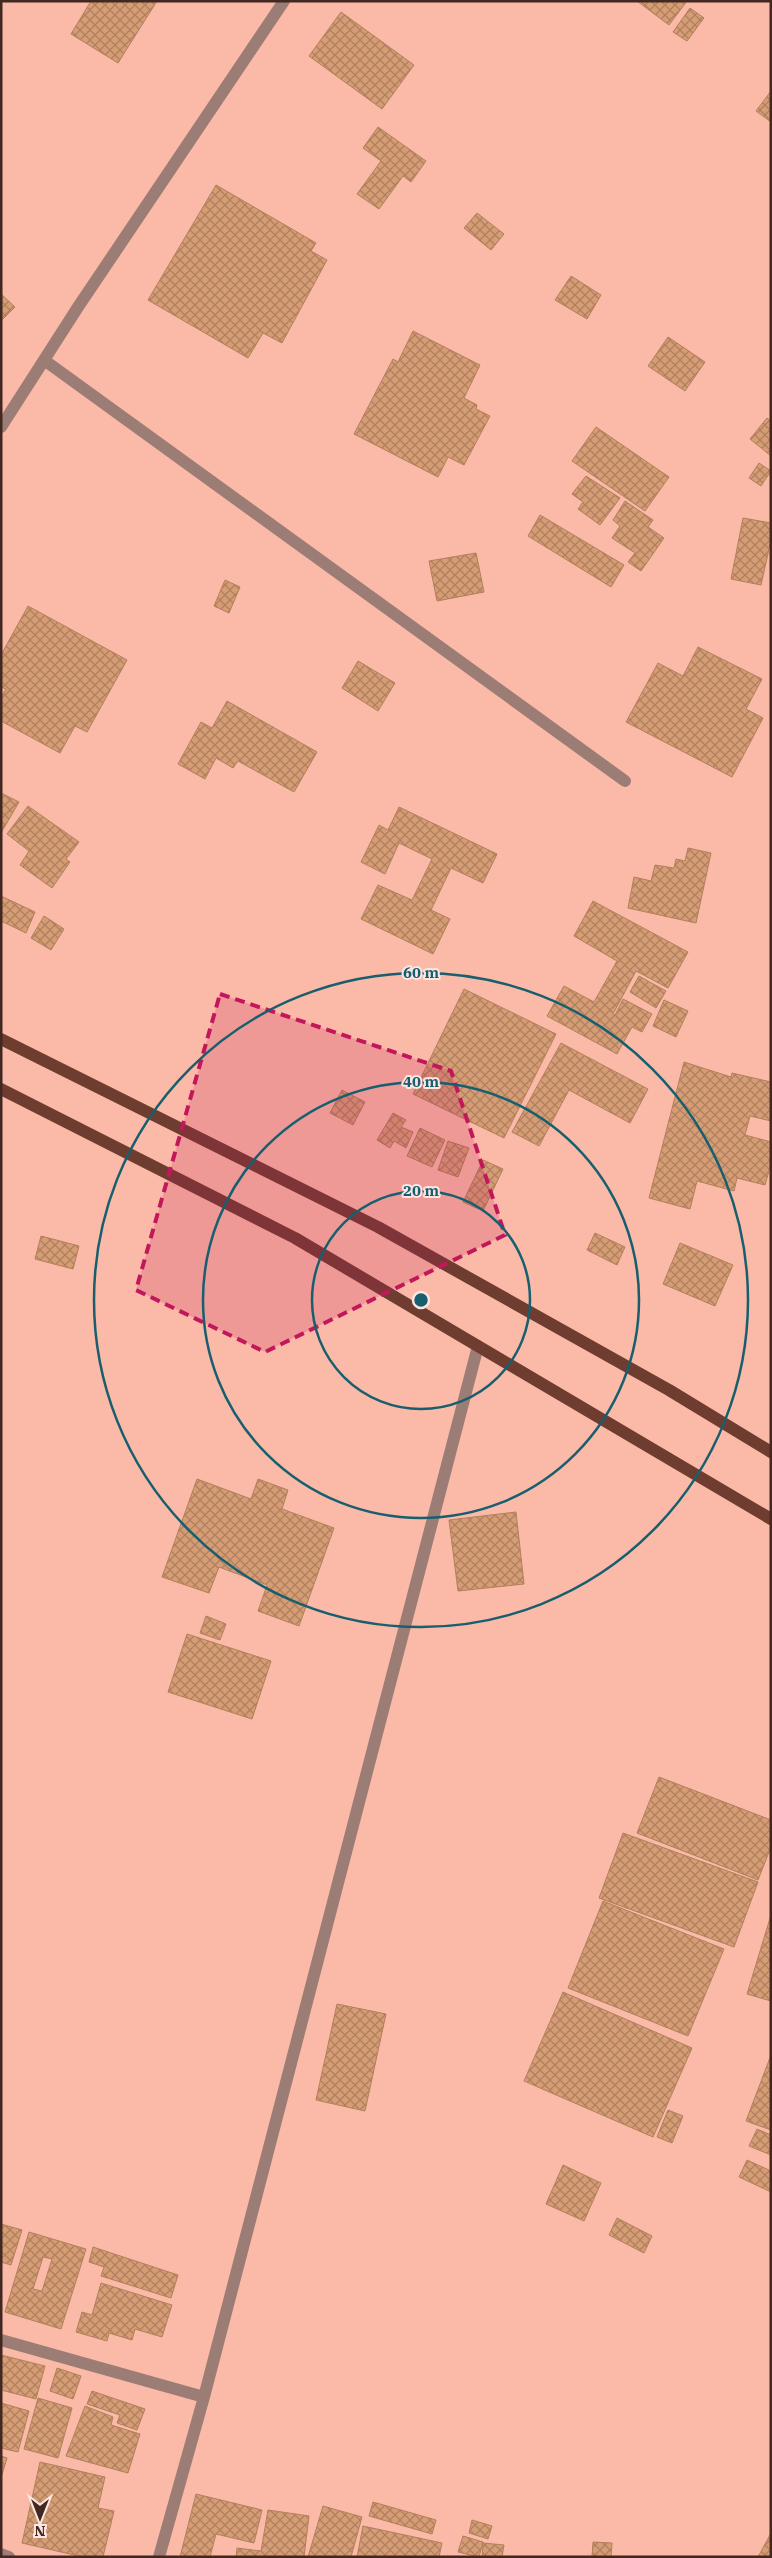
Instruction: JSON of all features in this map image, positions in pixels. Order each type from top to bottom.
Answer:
[{"type":"main road","points":[[1,1039],[378,1227],[668,1390],[771,1452]]},
{"type":"main road","points":[[1,1089],[295,1238],[771,1519]]},
{"type":"street","points":[[1,427],[284,1]]},
{"type":"street","points":[[44,360],[625,781]]},
{"type":"street","points":[[159,2557],[204,2397],[478,1346]]},
{"type":"street","points":[[1,2340],[204,2397]]},
{"type":"street","points":[[1,2554],[9,2557]]},
{"type":"highlighted area","points":[[220,994],[451,1071],[505,1235],[265,1352],[136,1290]]},
{"type":"building","points":[[91,1],[157,1],[118,63],[71,34]]},
{"type":"building","points":[[637,1],[687,1],[669,25]]},
{"type":"building","points":[[690,8],[704,18],[687,41],[673,32]]},
{"type":"building","points":[[341,12],[414,65],[382,109],[309,56]]},
{"type":"building","points":[[771,91],[771,122],[756,111]]},
{"type":"building","points":[[378,127],[426,161],[411,182],[403,176],[379,209],[357,194],[381,161],[363,148]]},
{"type":"building","points":[[216,185],[316,243],[311,251],[327,260],[282,343],[263,333],[248,358],[148,300]]},
{"type":"building","points":[[477,213],[504,234],[491,250],[464,228]]},
{"type":"building","points":[[571,276],[601,295],[587,319],[555,300]]},
{"type":"building","points":[[1,294],[15,307],[1,321]]},
{"type":"building","points":[[413,331],[480,365],[464,398],[477,405],[476,409],[490,416],[464,465],[448,457],[438,477],[354,434],[393,359],[398,362]]},
{"type":"building","points":[[668,337],[705,362],[685,391],[648,366]]},
{"type":"building","points":[[767,418],[771,421],[771,456],[750,439]]},
{"type":"building","points":[[596,427],[669,477],[645,511],[572,461]]},
{"type":"building","points":[[759,463],[771,471],[761,486],[749,478]]},
{"type":"building","points":[[586,476],[620,498],[600,525],[578,509],[583,502],[572,494]]},
{"type":"building","points":[[625,501],[653,520],[648,527],[664,538],[641,571],[628,562],[635,553],[612,538],[620,526],[613,520]]},
{"type":"building","points":[[540,515],[624,565],[611,587],[528,536]]},
{"type":"building","points":[[743,518],[771,523],[771,540],[761,585],[731,579]]},
{"type":"building","points":[[476,553],[484,592],[437,601],[429,561]]},
{"type":"building","points":[[225,580],[240,587],[229,613],[214,606]]},
{"type":"building","points":[[28,606],[127,660],[87,732],[75,726],[60,753],[1,721],[1,697],[6,689],[1,687],[1,655]]},
{"type":"building","points":[[698,647],[762,679],[746,709],[763,718],[732,777],[626,722],[658,663],[683,676]]},
{"type":"building","points":[[358,661],[395,683],[378,711],[342,688]]},
{"type":"building","points":[[227,701],[317,752],[294,792],[238,761],[233,768],[216,758],[205,779],[178,764],[201,722],[212,728]]},
{"type":"building","points":[[1,793],[19,802],[1,833]]},
{"type":"building","points":[[28,806],[79,842],[66,859],[70,862],[52,888],[20,865],[29,851],[7,834]]},
{"type":"building","points":[[399,807],[497,854],[483,883],[451,868],[431,910],[450,919],[433,954],[361,919],[378,885],[412,900],[432,859],[399,843],[385,874],[361,862],[379,825],[388,830]]},
{"type":"building","points":[[688,848],[711,853],[696,923],[628,908],[634,877],[651,881],[655,865],[674,868],[676,859],[685,861]]},
{"type":"building","points":[[1,896],[35,912],[26,933],[1,921]]},
{"type":"building","points":[[593,901],[688,952],[668,988],[636,971],[613,1014],[615,1015],[623,999],[652,1014],[642,1032],[632,1027],[617,1054],[547,1016],[564,986],[594,1002],[617,961],[574,936]]},
{"type":"building","points":[[44,916],[64,929],[51,950],[31,938]]},
{"type":"building","points":[[639,976],[666,991],[656,1008],[630,992]]},
{"type":"building","points":[[464,989],[556,1034],[504,1138],[413,1094]]},
{"type":"building","points":[[664,1000],[688,1011],[676,1037],[653,1026]]},
{"type":"building","points":[[561,1043],[648,1089],[630,1123],[569,1090],[539,1146],[512,1132]]},
{"type":"building","points":[[684,1062],[731,1077],[732,1073],[771,1082],[771,1121],[750,1116],[745,1135],[771,1142],[771,1164],[765,1185],[737,1178],[734,1191],[697,1181],[690,1209],[649,1198]]},
{"type":"building","points":[[342,1090],[365,1102],[353,1125],[330,1113]]},
{"type":"building","points":[[393,1113],[406,1120],[401,1127],[413,1132],[406,1148],[394,1141],[390,1148],[377,1140]]},
{"type":"building","points":[[420,1128],[445,1140],[432,1167],[407,1156]]},
{"type":"building","points":[[448,1141],[469,1148],[458,1177],[438,1170]]},
{"type":"building","points":[[483,1160],[503,1169],[483,1211],[463,1202]]},
{"type":"building","points":[[595,1233],[625,1247],[617,1265],[587,1250]]},
{"type":"building","points":[[41,1236],[79,1246],[73,1269],[35,1259]]},
{"type":"building","points":[[680,1243],[733,1265],[715,1306],[663,1284]]},
{"type":"building","points":[[197,1479],[251,1499],[258,1479],[288,1490],[282,1509],[334,1528],[299,1626],[258,1611],[267,1585],[219,1567],[209,1593],[162,1577]]},
{"type":"building","points":[[516,1512],[524,1584],[458,1591],[449,1520]]},
{"type":"building","points":[[206,1616],[226,1624],[220,1640],[200,1633]]},
{"type":"building","points":[[187,1634],[271,1661],[252,1719],[168,1692]]},
{"type":"building","points":[[659,1777],[771,1820],[771,1847],[758,1880],[637,1833]]},
{"type":"building","points":[[623,1833],[758,1882],[734,1947],[599,1898]]},
{"type":"building","points":[[603,1901],[724,1949],[688,2036],[568,1988]]},
{"type":"building","points":[[771,1915],[771,2001],[747,1994]]},
{"type":"building","points":[[563,1992],[692,2048],[653,2137],[524,2081]]},
{"type":"building","points":[[337,2004],[386,2014],[365,2111],[316,2100]]},
{"type":"building","points":[[771,2055],[771,2130],[746,2121]]},
{"type":"building","points":[[668,2110],[683,2116],[672,2143],[657,2137]]},
{"type":"building","points":[[757,2129],[771,2135],[771,2155],[749,2146]]},
{"type":"building","points":[[747,2160],[771,2171],[771,2192],[739,2177]]},
{"type":"building","points":[[563,2165],[601,2183],[584,2221],[546,2204]]},
{"type":"building","points":[[617,2218],[652,2236],[644,2253],[609,2235]]},
{"type":"building","points":[[1,2224],[22,2230],[11,2265],[1,2262]]},
{"type":"building","points":[[29,2232],[86,2249],[61,2329],[5,2312]],"holes":[[[43,2257],[52,2259],[42,2291],[33,2289]]]},
{"type":"building","points":[[93,2247],[178,2275],[171,2298],[101,2276],[104,2267],[89,2262]]},
{"type":"building","points":[[101,2283],[172,2305],[162,2337],[135,2329],[132,2340],[109,2333],[107,2341],[76,2332],[82,2312],[92,2315]]},
{"type":"building","points":[[1,2355],[45,2366],[36,2399],[1,2390]]},
{"type":"building","points":[[57,2368],[81,2376],[73,2399],[50,2391]]},
{"type":"building","points":[[92,2391],[145,2409],[137,2430],[117,2423],[120,2415],[87,2404]]},
{"type":"building","points":[[38,2398],[72,2408],[58,2458],[24,2449]]},
{"type":"building","points":[[1,2403],[29,2411],[18,2452],[1,2448]]},
{"type":"building","points":[[85,2406],[113,2417],[111,2425],[140,2434],[128,2473],[66,2456]]},
{"type":"building","points":[[1,2456],[7,2458],[1,2478]]},
{"type":"building","points":[[40,2462],[105,2477],[98,2508],[114,2511],[103,2557],[83,2557],[22,2543]]},
{"type":"building","points":[[196,2494],[262,2510],[254,2543],[216,2534],[210,2557],[180,2557]]},
{"type":"building","points":[[373,2502],[436,2520],[432,2534],[369,2516]]},
{"type":"building","points":[[323,2506],[362,2517],[351,2557],[308,2557]]},
{"type":"building","points":[[268,2510],[309,2516],[304,2557],[236,2557],[237,2548],[261,2551]]},
{"type":"building","points":[[472,2520],[492,2526],[488,2539],[469,2533]]},
{"type":"building","points":[[363,2526],[442,2543],[439,2557],[357,2557]]},
{"type":"building","points":[[771,2533],[771,2557],[758,2557]]},
{"type":"building","points":[[463,2536],[483,2542],[479,2557],[458,2552]]},
{"type":"building","points":[[593,2542],[612,2543],[611,2557],[592,2557]]},
{"type":"building","points":[[483,2543],[504,2545],[502,2557],[482,2557]]}]
